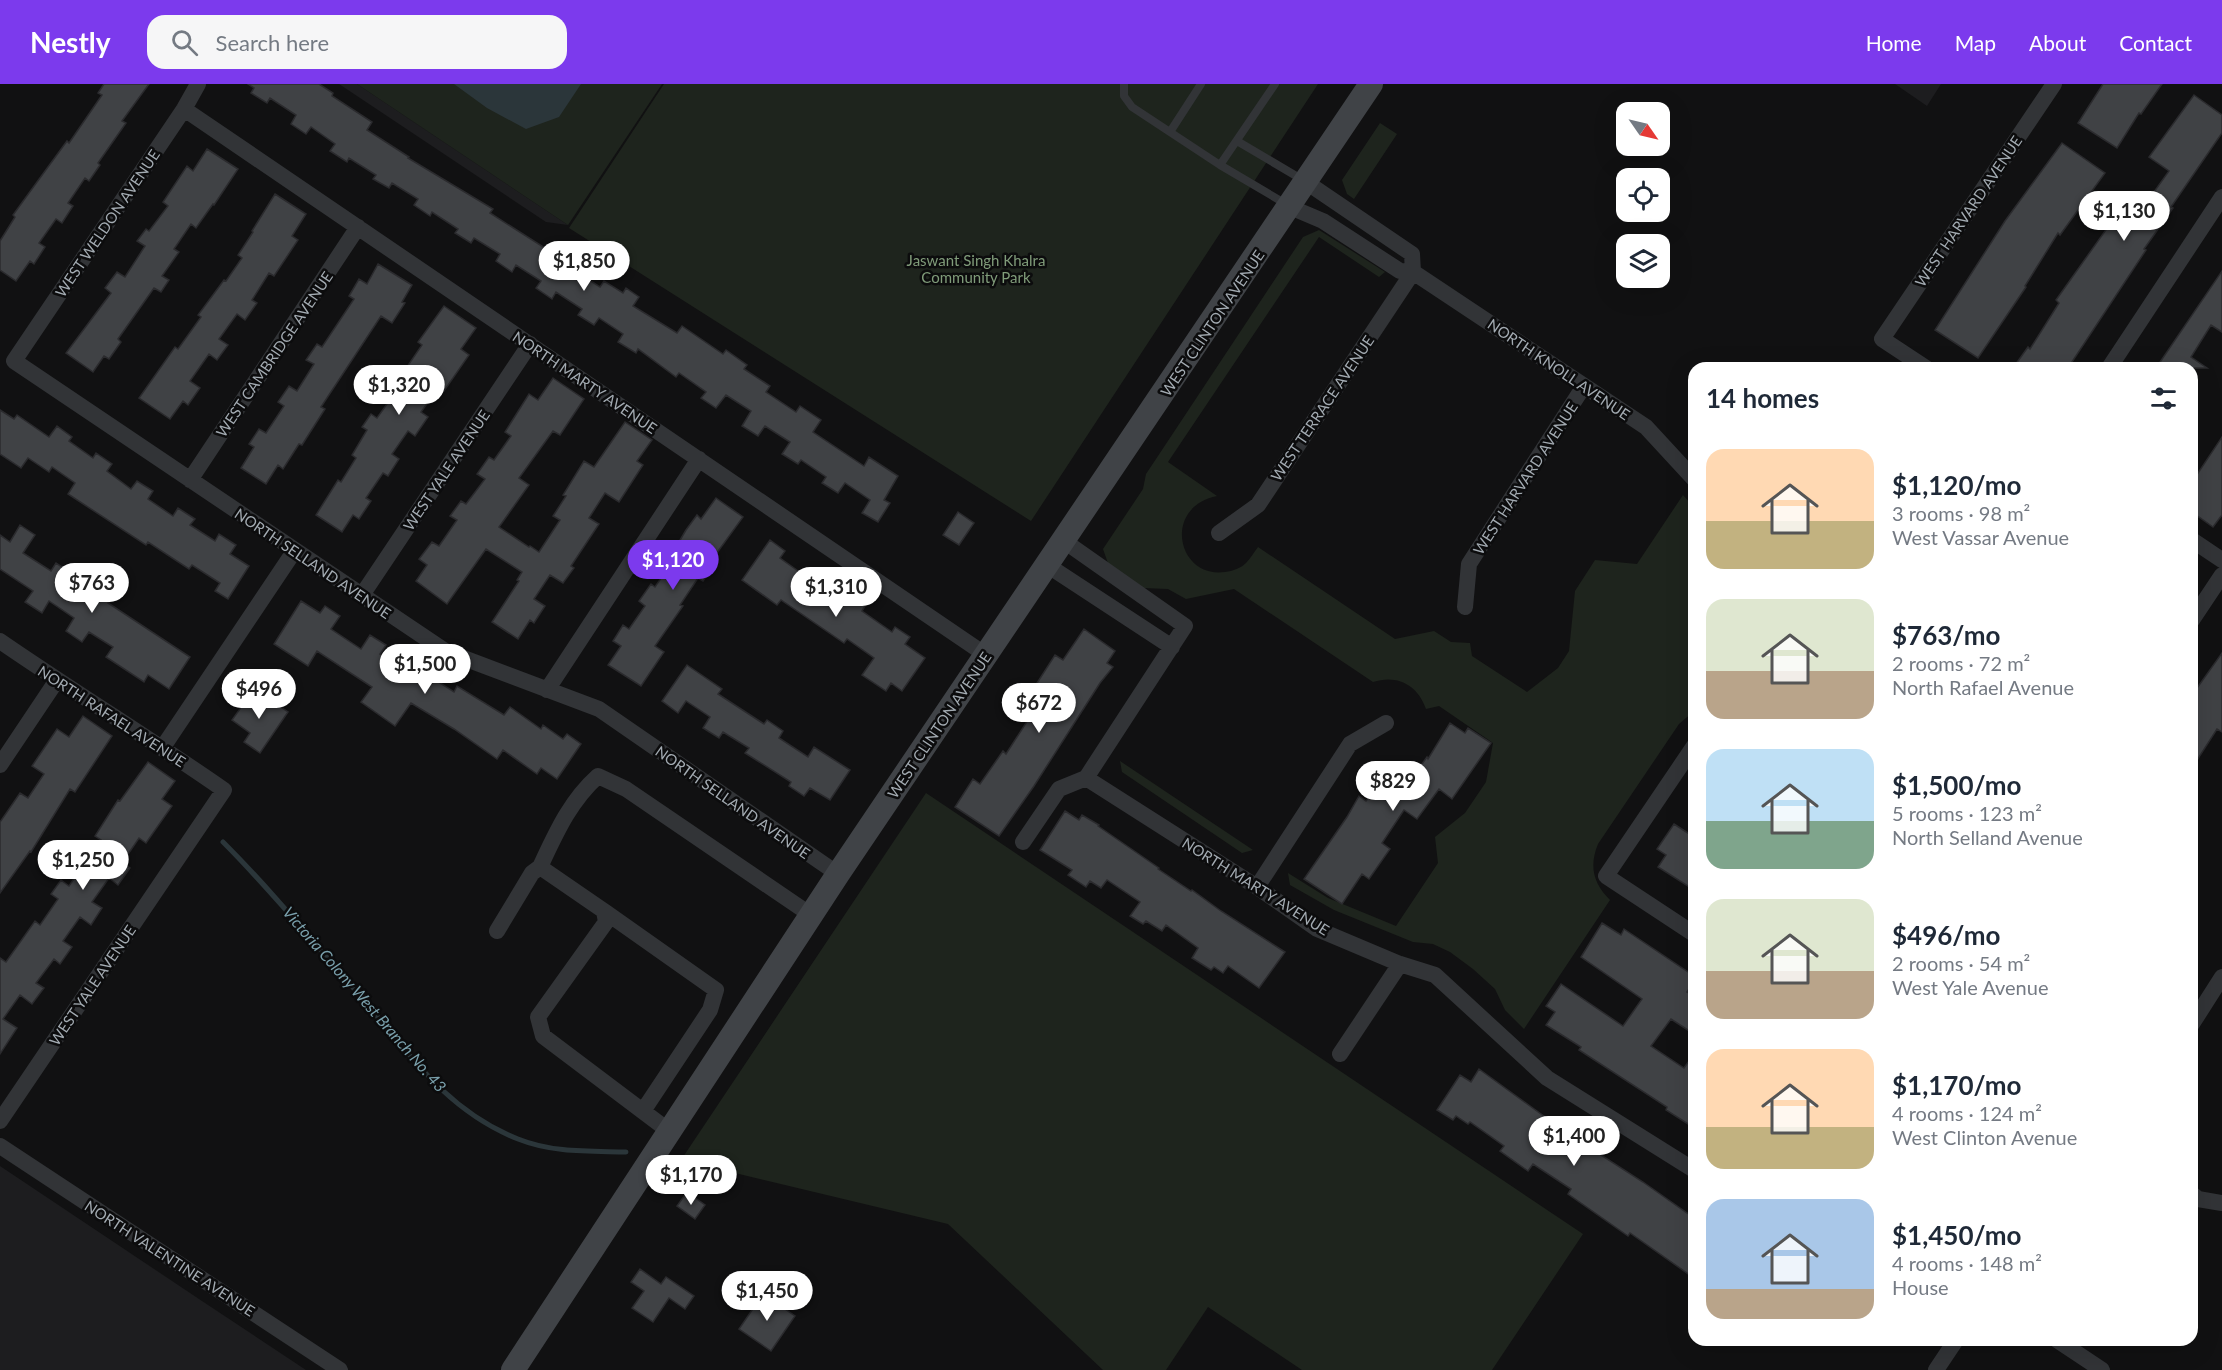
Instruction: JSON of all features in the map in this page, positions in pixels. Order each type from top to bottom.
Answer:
[{"type":"main road","name":"WEST CLINTON AVENUE","points":[[513,1370],[838,874],[1371,84]]},
{"type":"street","name":"WEST WELDON AVENUE","points":[[14,361],[184,109],[198,84]]},
{"type":"street","name":"WEST HARVARD AVENUE","points":[[1917,362],[1882,339],[2054,84]]},
{"type":"street","name":"NORTH MARTY AVENUE","points":[[184,109],[986,655]]},
{"type":"street","points":[[1306,182],[1412,254],[1413,272]]},
{"type":"street","points":[[2113,362],[2222,197]]},
{"type":"street","name":"NORTH KNOLL AVENUE","points":[[1290,207],[1323,221],[1400,270],[1413,272],[1646,427],[1688,472]]},
{"type":"street","name":"WEST CAMBRIDGE AVENUE","points":[[190,480],[358,227]]},
{"type":"street","name":"WEST TERRACE AVENUE","points":[[1219,533],[1258,505],[1413,272]]},
{"type":"street","name":"WEST YALE AVENUE","points":[[362,596],[530,344]]},
{"type":"street","name":"NORTH SELLAND AVENUE","points":[[14,361],[445,651],[599,709],[838,874]]},
{"type":"street","name":"WEST HARVARD AVENUE","points":[[1465,607],[1469,564],[1584,386]]},
{"type":"street","points":[[547,690],[699,459]]},
{"type":"street","points":[[1023,842],[1059,789],[1086,778],[1185,626],[1064,541]]},
{"type":"street","points":[[2198,544],[2222,560]]},
{"type":"street","points":[[163,747],[295,550]]},
{"type":"street","points":[[1047,566],[1172,647]]},
{"type":"street","points":[[2198,611],[2222,575]]},
{"type":"street","name":"NORTH RAFAEL AVENUE","points":[[0,641],[163,747],[224,790]]},
{"type":"street","points":[[0,765],[57,680]]},
{"type":"street","points":[[1257,887],[1350,744],[1386,723]]},
{"type":"street","points":[[1688,755],[1606,876],[1688,930]]},
{"type":"street","points":[[497,931],[532,873],[540,867],[561,824],[581,791],[598,776],[626,789],[811,915]]},
{"type":"street","name":"NORTH MARTY AVENUE","points":[[1086,778],[1257,887],[1317,929],[1400,964],[1435,975],[1547,1078],[1688,1166]]},
{"type":"street","name":"WEST YALE AVENUE","points":[[0,1121],[224,790]]},
{"type":"street","points":[[540,867],[716,990],[710,1010],[643,1111]]},
{"type":"street","points":[[604,911],[606,922],[538,1017],[543,1036],[669,1131]]},
{"type":"street","points":[[1340,1054],[1400,964]]},
{"type":"street","points":[[2198,1014],[2222,976]]},
{"type":"street","name":"NORTH VALENTINE AVENUE","points":[[0,1146],[339,1370]]},
{"type":"street","points":[[2198,1199],[2222,1203]]},
{"type":"street","points":[[1936,1370],[1952,1346]]},
{"type":"street","points":[[2066,1346],[2102,1370]]},
{"type":"lane","points":[[1125,84],[1124,96],[1132,107],[1220,165],[1290,207]]},
{"type":"lane","points":[[1170,132],[1201,84]]},
{"type":"lane","points":[[1220,165],[1275,84]]},
{"type":"lane","points":[[1237,141],[1306,182]]},
{"type":"shaded area","points":[[339,84],[357,84],[568,225],[546,222]]},
{"type":"shaded area","points":[[454,84],[581,84],[559,117],[526,129],[487,108]]},
{"type":"shaded area","points":[[1895,84],[1941,84],[1927,106]]},
{"type":"shaded area","points":[[0,1166],[202,1301],[306,1370],[0,1370]]},
{"type":"green space","points":[[357,84],[662,84],[568,225]]},
{"type":"green space","name":"Jaswant Singh Khalra Community Park","points":[[664,84],[1318,84],[1031,521],[569,228]]},
{"type":"green space","points":[[1380,123],[1397,134],[1354,199],[1347,194],[1342,180]]},
{"type":"green space","points":[[1319,230],[1385,272],[1379,277],[1319,237],[1168,462],[1217,496],[1200,503],[1188,514],[1183,527],[1182,541],[1187,554],[1196,565],[1209,571],[1231,571],[1244,565],[1258,547],[1395,639],[1434,631],[1451,642],[1470,643],[1472,656],[1527,692],[1558,668],[1569,651],[1575,591],[1595,560],[1637,564],[1683,495],[1688,500],[1688,716],[1679,724],[1598,844],[1593,867],[1594,874],[1604,894],[1610,900],[1524,1029],[1505,1010],[1495,989],[1450,952],[1433,944],[1413,942],[1334,910],[1290,885],[1288,873],[1328,898],[1396,926],[1438,863],[1435,837],[1465,813],[1486,782],[1493,743],[1439,706],[1426,709],[1418,694],[1405,684],[1390,679],[1373,682],[1234,589],[1186,599],[1168,589],[1143,588],[1109,566],[1103,549],[1143,489],[1146,474],[1303,237]]},
{"type":"green space","points":[[1120,761],[1253,850],[1242,853],[1122,772]]},
{"type":"green space","points":[[926,793],[1583,1234],[1492,1370],[1302,1370],[1208,1307],[1166,1370],[1103,1370],[948,1224],[681,1160]]},
{"type":"building","points":[[104,84],[149,84],[122,121],[126,123],[98,163],[100,165],[89,181],[85,178],[68,203],[73,206],[62,223],[56,219],[39,243],[45,247],[34,264],[30,261],[16,281],[0,270],[0,241],[15,217],[13,215],[67,141],[69,143],[102,95],[98,93]]},
{"type":"building","points":[[248,84],[319,84],[333,93],[332,96],[372,122],[367,130],[408,158],[493,209],[490,213],[551,252],[556,244],[578,259],[572,269],[600,287],[604,281],[623,293],[626,288],[639,297],[633,306],[677,333],[682,326],[723,354],[726,350],[747,365],[744,369],[770,386],[766,392],[796,412],[800,406],[821,420],[813,432],[864,466],[869,457],[898,476],[884,500],[890,503],[878,522],[862,513],[870,500],[845,483],[838,493],[822,483],[826,477],[801,460],[798,464],[782,454],[790,442],[765,426],[758,436],[742,426],[751,411],[726,395],[716,408],[701,398],[706,392],[679,373],[676,377],[638,349],[636,353],[618,342],[623,334],[599,318],[594,325],[578,315],[582,309],[556,292],[552,299],[536,288],[541,281],[516,265],[512,272],[496,261],[500,254],[474,238],[471,243],[455,233],[458,229],[432,212],[430,216],[414,205],[418,199],[392,183],[389,188],[373,179],[376,175],[349,158],[347,162],[330,151],[335,144],[311,127],[306,134],[291,124],[296,115],[270,98],[267,103],[251,93],[254,88]]},
{"type":"building","points":[[2103,84],[2162,84],[2141,114],[2139,113],[2117,148],[2078,123]]},
{"type":"building","points":[[2194,95],[2222,115],[2222,133],[2171,207],[2173,208],[2072,362],[2017,362],[2028,347],[2030,349],[2059,303],[2056,300],[2130,196],[2144,206],[2169,171],[2149,157]]},
{"type":"building","points":[[2062,143],[2105,173],[2060,235],[2058,233],[2026,287],[1978,358],[1935,330],[2005,221]]},
{"type":"building","points":[[207,149],[238,169],[196,228],[191,224],[174,249],[179,252],[162,276],[169,280],[161,292],[154,288],[118,339],[121,342],[109,359],[104,356],[93,372],[66,353],[111,293],[105,288],[117,272],[125,277],[145,246],[137,241],[146,229],[149,231],[168,206],[163,202],[187,166],[193,171]]},
{"type":"building","points":[[275,194],[306,214],[292,236],[298,240],[274,276],[269,273],[252,300],[257,303],[245,320],[237,314],[219,339],[228,345],[217,360],[209,354],[190,381],[200,388],[188,405],[183,401],[170,419],[139,398],[175,347],[178,349],[201,317],[198,315],[242,258],[238,255]]},
{"type":"building","points":[[378,264],[412,285],[402,302],[405,303],[392,323],[381,316],[321,407],[325,409],[302,445],[299,444],[283,469],[278,465],[266,484],[241,468],[254,447],[249,444],[259,429],[266,433],[284,406],[278,402],[289,386],[297,391],[314,364],[306,360],[317,344],[322,347],[354,299],[349,296],[359,279],[367,284]]},
{"type":"building","points":[[2222,271],[2222,332],[2211,325],[2191,357],[2207,368],[2198,368],[2198,362],[2160,362]]},
{"type":"building","points":[[444,306],[476,328],[461,349],[469,355],[444,391],[439,387],[421,412],[428,417],[415,436],[408,431],[392,454],[399,459],[388,476],[383,473],[366,498],[371,501],[359,519],[353,515],[342,532],[316,515],[338,480],[341,482],[356,458],[352,455],[367,430],[362,427],[371,414],[377,418],[400,386],[396,383],[422,345],[418,342]]},
{"type":"building","points":[[553,378],[584,399],[560,435],[553,431],[519,478],[529,485],[499,527],[529,547],[539,552],[560,520],[553,516],[584,461],[594,467],[625,422],[652,440],[637,461],[643,465],[619,502],[605,493],[589,518],[599,524],[571,566],[574,568],[563,583],[550,575],[534,599],[545,606],[534,623],[530,620],[518,639],[492,622],[519,581],[517,580],[522,572],[486,549],[447,604],[416,581],[427,565],[419,559],[432,542],[439,546],[457,520],[450,516],[461,501],[466,504],[485,479],[477,474],[489,457],[494,460],[511,436],[505,432],[529,394],[538,400]]},
{"type":"building","points":[[0,410],[14,419],[17,415],[49,437],[57,426],[72,437],[69,441],[93,458],[96,453],[112,464],[107,471],[131,489],[137,481],[153,491],[148,499],[173,516],[178,508],[195,519],[190,525],[215,541],[219,534],[236,545],[230,554],[249,566],[228,599],[215,591],[220,583],[192,565],[189,569],[148,542],[146,545],[68,494],[75,483],[52,467],[49,472],[28,458],[21,468],[0,454]]},
{"type":"building","points":[[2222,437],[2222,515],[2213,527],[2198,516],[2198,473]]},
{"type":"building","points":[[716,498],[743,517],[711,561],[715,563],[703,581],[698,578],[680,605],[683,606],[655,646],[664,652],[641,686],[608,665],[621,646],[613,641],[623,625],[629,629],[645,606],[639,601],[651,584],[655,587],[674,559],[670,557],[686,530],[697,515],[701,519]]},
{"type":"building","points":[[958,512],[974,523],[959,545],[943,535]]},
{"type":"building","points":[[20,525],[35,535],[23,553],[51,571],[56,563],[111,599],[108,603],[190,657],[169,689],[148,675],[144,682],[106,657],[113,647],[89,632],[82,642],[66,631],[74,618],[49,601],[42,613],[25,602],[33,591],[0,569],[0,535],[10,542]]},
{"type":"building","points":[[770,540],[785,551],[780,558],[815,583],[846,603],[851,596],[865,606],[862,611],[892,632],[895,627],[910,637],[905,644],[925,658],[902,691],[891,683],[886,691],[862,675],[874,658],[847,639],[844,643],[781,600],[777,605],[742,580]]},
{"type":"building","points":[[301,601],[320,613],[325,606],[340,616],[331,629],[361,649],[370,635],[386,645],[380,654],[408,674],[414,666],[454,692],[457,686],[504,715],[510,707],[541,729],[543,725],[563,739],[567,734],[581,744],[557,779],[541,768],[537,774],[503,750],[497,759],[411,703],[395,726],[361,702],[372,687],[317,651],[308,666],[274,644]]},
{"type":"building","points":[[1084,629],[1115,651],[1107,663],[1113,667],[1100,683],[999,836],[955,807],[973,779],[980,784],[1003,751],[1006,754],[1028,720],[1024,717],[1044,688],[1037,683],[1055,655],[1063,660]]},
{"type":"building","points":[[2222,653],[2222,732],[2217,729],[2198,759],[2198,687]]},
{"type":"building","points":[[687,665],[722,689],[718,694],[764,724],[767,720],[783,731],[779,738],[808,757],[814,747],[850,770],[830,800],[810,788],[804,796],[789,786],[791,782],[745,753],[749,748],[723,732],[719,738],[703,728],[710,717],[686,701],[678,713],[662,701]]},
{"type":"building","points":[[254,689],[288,712],[260,753],[244,742],[250,733],[232,720]]},
{"type":"building","points":[[83,716],[112,736],[75,792],[70,789],[31,852],[0,893],[0,822],[20,793],[28,798],[44,774],[32,766],[57,729],[69,737]]},
{"type":"building","points":[[1450,723],[1465,733],[1468,728],[1491,743],[1452,799],[1439,789],[1417,819],[1404,810],[1382,843],[1390,849],[1369,879],[1362,874],[1342,904],[1304,879],[1359,796],[1366,801],[1386,774],[1400,784],[1409,771],[1414,775],[1427,757],[1428,759]]},
{"type":"building","points":[[148,762],[175,781],[162,799],[172,806],[146,843],[139,838],[122,863],[130,868],[118,885],[109,878],[92,902],[102,908],[91,925],[80,917],[63,941],[72,947],[60,964],[54,959],[36,983],[44,988],[32,1004],[20,995],[3,1019],[17,1028],[0,1054],[0,958],[6,962],[35,921],[40,925],[58,899],[51,894],[61,880],[69,886],[101,840],[95,836],[118,800],[120,801]]},
{"type":"building","points":[[1065,811],[1079,820],[1082,815],[1099,825],[1158,869],[1285,952],[1259,988],[1228,966],[1223,973],[1214,967],[1211,970],[1192,958],[1198,948],[1166,925],[1162,931],[1146,921],[1143,924],[1130,916],[1140,902],[1107,880],[1101,888],[1090,881],[1086,887],[1068,875],[1072,870],[1040,850]]},
{"type":"building","points":[[1674,824],[1688,833],[1688,886],[1658,867],[1666,855],[1657,849]]},
{"type":"building","points":[[1602,923],[1621,935],[1624,929],[1688,972],[1688,1030],[1671,1019],[1651,1046],[1684,1068],[1688,1062],[1688,1124],[1666,1110],[1667,1107],[1579,1050],[1581,1047],[1546,1025],[1555,1012],[1546,1006],[1561,984],[1623,1026],[1642,999],[1581,957]]},
{"type":"building","points":[[1479,1069],[1574,1138],[1576,1135],[1591,1146],[1590,1148],[1688,1214],[1688,1274],[1630,1233],[1628,1236],[1568,1194],[1571,1189],[1533,1164],[1528,1171],[1500,1151],[1504,1146],[1470,1122],[1468,1124],[1456,1116],[1453,1120],[1437,1110],[1460,1075],[1471,1082]]},
{"type":"building","points":[[687,1192],[705,1205],[695,1219],[677,1206]]},
{"type":"building","points":[[640,1269],[661,1284],[666,1277],[694,1296],[685,1309],[669,1298],[653,1322],[632,1308],[644,1291],[631,1282]]},
{"type":"building","points":[[763,1294],[795,1316],[771,1351],[739,1329]]},
{"type":"waterway","name":"Victoria Colony West Branch No. 43","points":[[223,842],[294,918],[413,1060],[450,1097],[470,1113],[493,1127],[531,1144],[571,1150],[626,1152]]}]
